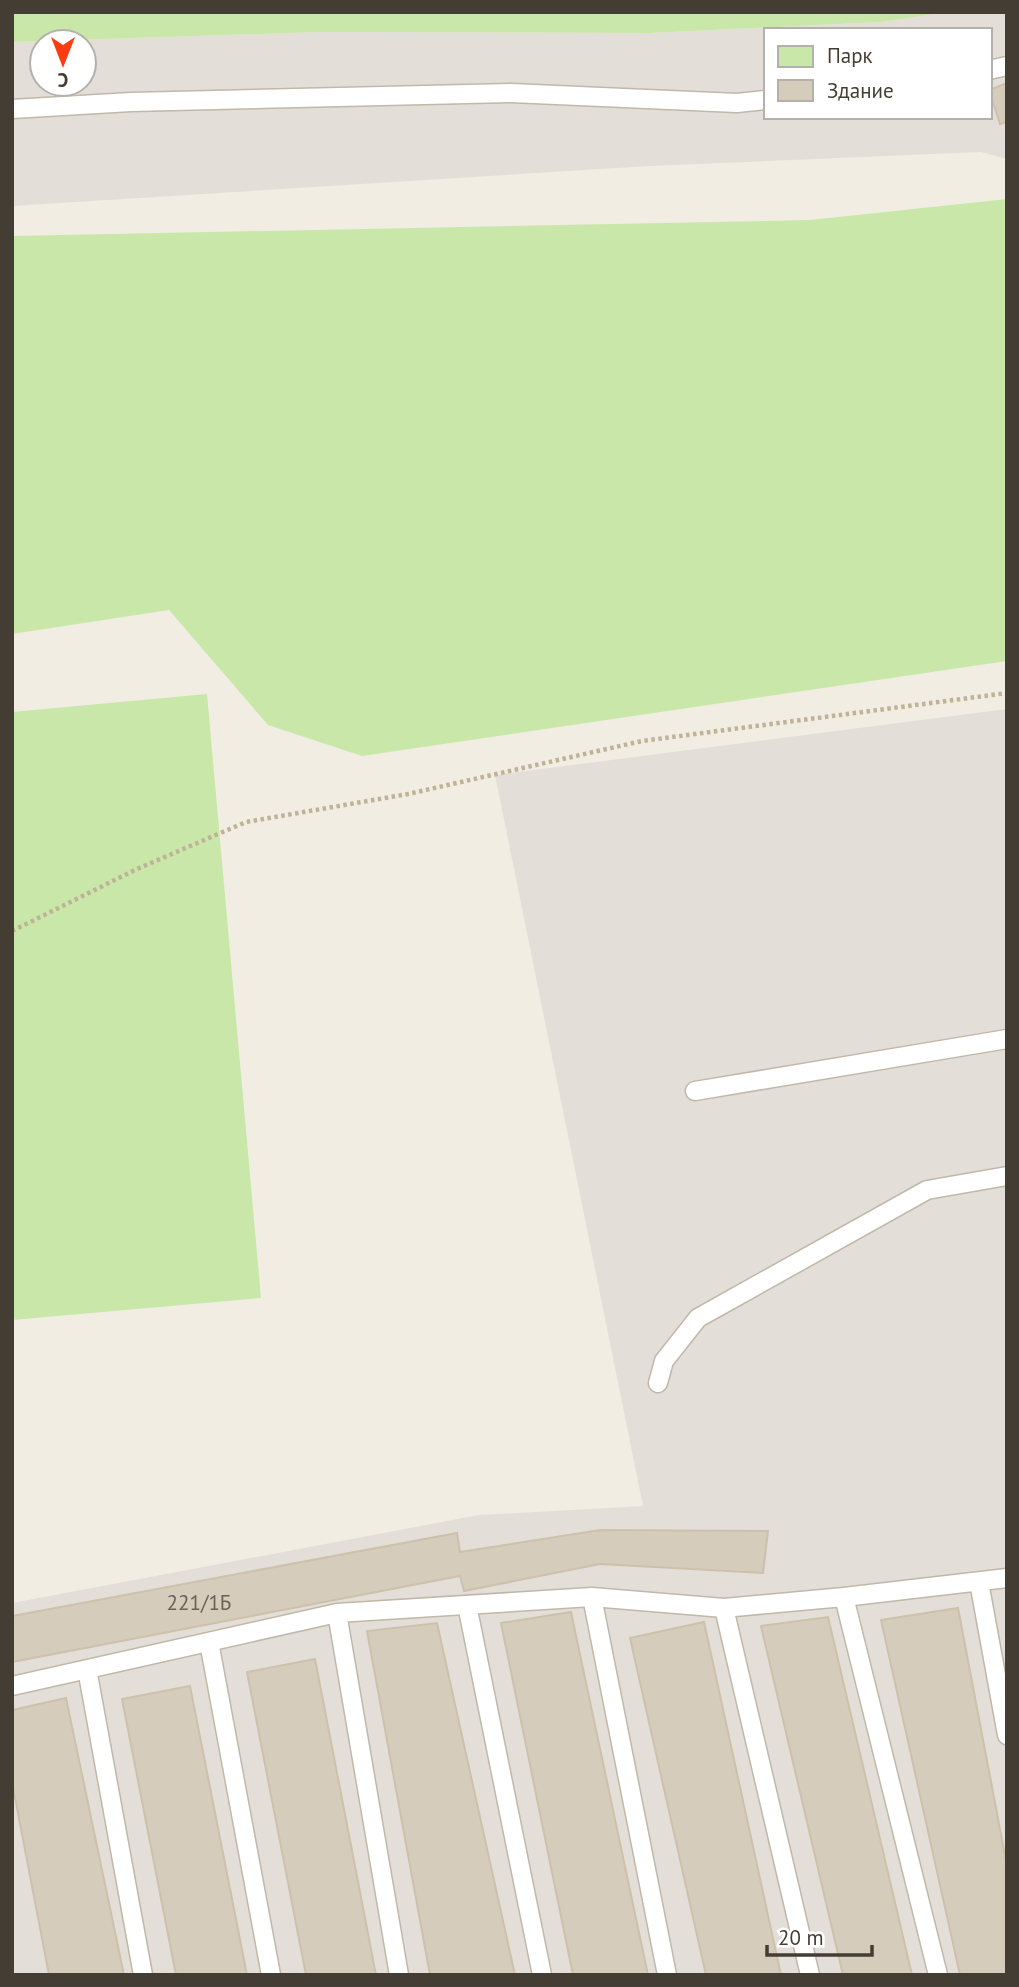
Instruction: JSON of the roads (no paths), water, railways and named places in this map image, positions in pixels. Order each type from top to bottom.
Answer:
[{"type":"lane","points":[[12,108],[131,102],[511,93],[737,103],[764,100]]},
{"type":"lane","points":[[695,1091],[1007,1039]]},
{"type":"lane","points":[[658,1383],[664,1361],[698,1318],[928,1190],[1007,1177]]},
{"type":"lane","points":[[12,1686],[337,1614],[592,1597],[724,1608],[1007,1578]]},
{"type":"lane","points":[[979,1582],[1007,1735]]},
{"type":"lane","points":[[592,1597],[667,1975]]},
{"type":"lane","points":[[844,1597],[938,1975]]},
{"type":"lane","points":[[467,1605],[542,1975]]},
{"type":"lane","points":[[724,1608],[810,1975]]},
{"type":"lane","points":[[337,1614],[399,1975]]},
{"type":"lane","points":[[209,1642],[271,1975]]},
{"type":"lane","points":[[88,1669],[143,1975]]}]
